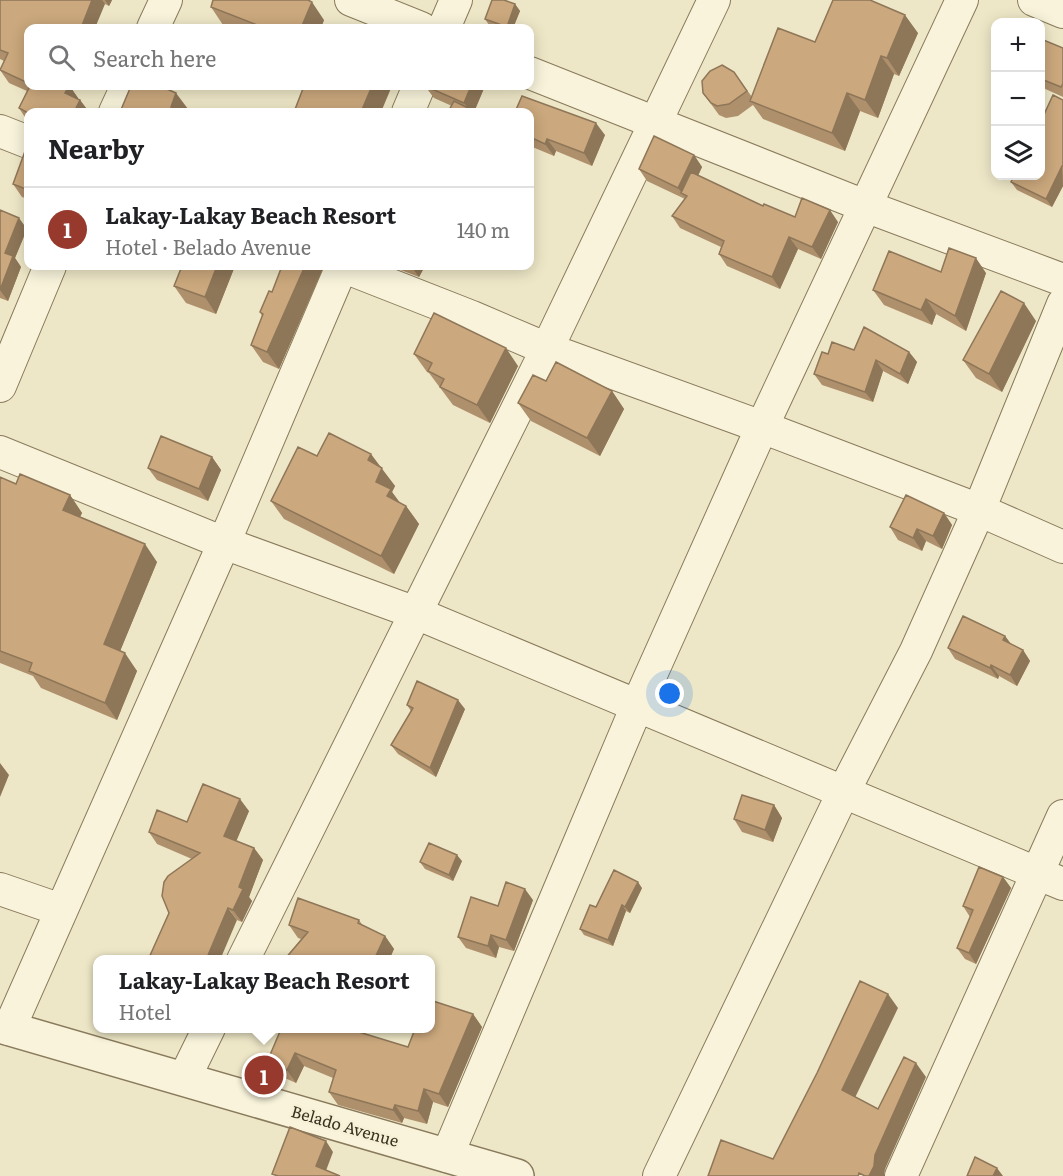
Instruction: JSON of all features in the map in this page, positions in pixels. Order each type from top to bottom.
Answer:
[{"type":"street","points":[[155,24],[166,0]]},
{"type":"street","points":[[351,0],[411,24]]},
{"type":"street","points":[[446,24],[456,0]]},
{"type":"street","points":[[245,955],[548,349],[714,0]]},
{"type":"street","points":[[447,1156],[638,706],[762,427],[962,0]]},
{"type":"street","points":[[1034,0],[1063,12]]},
{"type":"street","points":[[534,75],[865,206],[1063,280]]},
{"type":"street","points":[[117,108],[125,90]]},
{"type":"street","points":[[410,108],[417,90]]},
{"type":"street","points":[[0,131],[24,140]]},
{"type":"street","points":[[0,386],[48,270]]},
{"type":"street","points":[[5,1028],[61,910],[224,543],[340,270]]},
{"type":"street","points":[[352,270],[548,349],[762,427],[979,510],[1063,546]]},
{"type":"street","points":[[659,1176],[844,791],[916,651],[979,510],[1063,304]]},
{"type":"street","points":[[0,452],[224,543],[416,613],[1049,879]]},
{"type":"street","points":[[901,1176],[1049,879],[1063,816]]},
{"type":"street","points":[[0,889],[61,910]]},
{"type":"street","name":"Belado Avenue","points":[[5,1028],[517,1176]]},
{"type":"street","points":[[184,1079],[207,1033]]},
{"type":"building","points":[[0,0],[92,0],[83,24],[24,24],[24,81],[0,70],[8,53],[0,50]]},
{"type":"building","points":[[213,0],[308,0],[312,2],[303,24],[255,24],[211,7]]},
{"type":"building","points":[[492,0],[504,0],[515,4],[508,24],[499,24],[485,19]]},
{"type":"building","points":[[833,0],[870,0],[905,15],[887,58],[881,56],[865,100],[847,93],[832,133],[750,101],[778,28],[815,42]]},
{"type":"building","points":[[1045,41],[1063,48],[1063,84],[1061,87],[1045,81]]},
{"type":"building","points":[[722,65],[734,72],[747,91],[729,104],[717,106],[711,103],[703,93],[702,81],[710,71]]},
{"type":"building","points":[[28,90],[67,90],[65,93],[80,100],[76,108],[24,108],[24,111],[19,108]]},
{"type":"building","points":[[129,90],[169,90],[176,93],[171,108],[122,108]]},
{"type":"building","points":[[302,90],[370,90],[363,108],[296,108]]},
{"type":"building","points":[[434,90],[469,90],[464,103]]},
{"type":"building","points":[[1053,95],[1063,100],[1063,166],[1046,199],[1011,182],[1012,180],[1045,180],[1045,112]]},
{"type":"building","points":[[522,96],[596,123],[584,153],[547,139],[545,144],[534,139],[534,108],[517,108]]},
{"type":"building","points":[[454,101],[468,108],[450,108]]},
{"type":"building","points":[[654,136],[694,155],[678,188],[639,169]]},
{"type":"building","points":[[24,154],[24,188],[13,184]]},
{"type":"building","points":[[691,172],[763,206],[764,204],[795,217],[802,198],[830,210],[812,247],[789,237],[772,277],[719,254],[724,241],[672,216],[687,196],[681,193]]},
{"type":"building","points":[[0,210],[19,218],[5,253],[13,256],[0,290]]},
{"type":"building","points":[[949,248],[976,258],[955,316],[926,299],[921,310],[873,290],[889,251],[941,272]]},
{"type":"building","points":[[180,270],[215,270],[205,297],[174,286]]},
{"type":"building","points":[[280,270],[303,270],[267,352],[251,345],[263,314],[260,312],[269,291],[272,292]]},
{"type":"building","points":[[1001,291],[1024,303],[989,374],[963,360]]},
{"type":"building","points":[[434,313],[506,348],[477,405],[440,387],[444,379],[428,371],[432,363],[414,354]]},
{"type":"building","points":[[864,327],[909,352],[900,374],[876,360],[865,392],[814,374],[822,352],[828,354],[832,342],[854,350]]},
{"type":"building","points":[[556,362],[612,391],[587,438],[518,403],[533,375],[546,381]]},
{"type":"building","points":[[329,433],[371,454],[368,460],[382,468],[376,482],[391,489],[387,496],[406,506],[381,556],[271,501],[298,447],[317,456]]},
{"type":"building","points":[[161,436],[212,457],[199,489],[148,468]]},
{"type":"building","points":[[20,474],[70,495],[63,510],[145,544],[104,644],[125,653],[105,703],[29,671],[32,663],[0,651],[0,477],[16,484]]},
{"type":"building","points":[[906,495],[944,513],[933,536],[917,529],[913,538],[890,527]]},
{"type":"building","points":[[963,616],[1005,636],[1003,640],[1023,650],[1010,675],[948,648]]},
{"type":"building","points":[[417,681],[458,700],[430,768],[391,745],[413,708],[407,705]]},
{"type":"building","points":[[203,784],[240,799],[224,836],[254,848],[239,887],[243,889],[233,910],[228,908],[208,955],[150,955],[169,913],[162,896],[164,882],[168,876],[200,853],[149,832],[157,810],[187,822]]},
{"type":"building","points":[[742,795],[774,805],[765,830],[734,819]]},
{"type":"building","points":[[429,843],[457,855],[449,875],[420,862]]},
{"type":"building","points":[[979,867],[1003,877],[969,953],[957,948],[973,910],[963,906]]},
{"type":"building","points":[[614,870],[638,882],[625,907],[622,905],[608,940],[580,929],[590,905],[596,907]]},
{"type":"building","points":[[506,882],[525,889],[506,940],[491,935],[488,946],[458,937],[471,897],[498,906]]},
{"type":"building","points":[[298,898],[359,920],[358,923],[385,936],[376,955],[288,955],[308,932],[289,925]]},
{"type":"building","points":[[860,981],[888,994],[842,1090],[878,1109],[904,1057],[916,1063],[875,1155],[874,1166],[869,1176],[859,1173],[858,1176],[708,1176],[721,1140],[773,1159]]},
{"type":"building","points":[[435,1002],[473,1014],[439,1094],[424,1089],[418,1111],[395,1105],[393,1110],[329,1092],[336,1070],[295,1053],[287,1070],[267,1062],[279,1033],[362,1033],[408,1047],[413,1033],[435,1033]]},
{"type":"building","points":[[290,1127],[326,1141],[316,1166],[340,1176],[278,1176],[272,1174]]},
{"type":"building","points":[[975,1157],[997,1168],[993,1176],[967,1176]]},
{"type":"place","name":"Lakay-Lakay Beach Resort","points":[[264,1075]]}]
